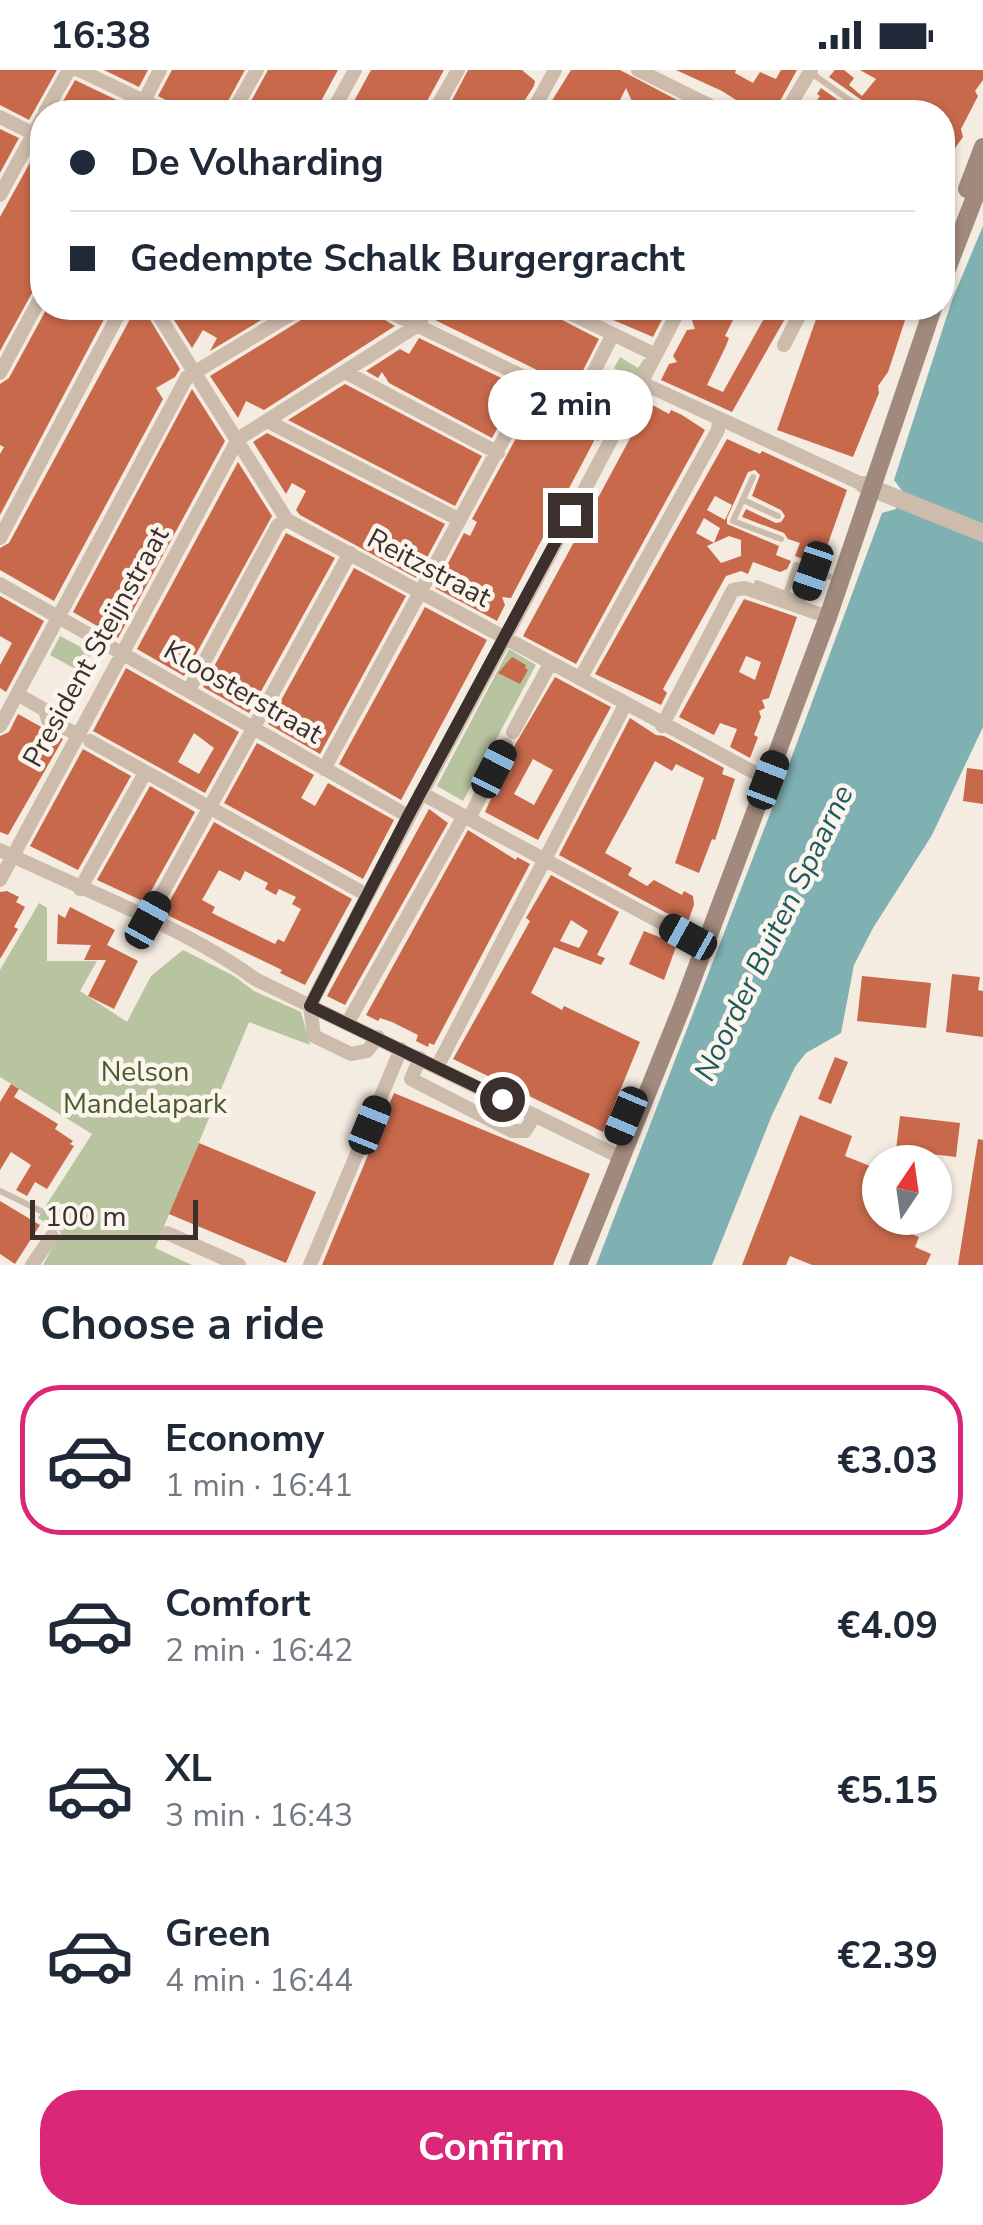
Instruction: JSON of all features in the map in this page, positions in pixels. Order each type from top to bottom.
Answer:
[{"type":"main road","points":[[955,219],[983,147]]},
{"type":"main road","points":[[955,248],[983,176]]},
{"type":"main road","points":[[869,487],[919,320]]},
{"type":"main road","points":[[568,1265],[701,942],[763,778],[813,609],[869,487],[929,320]]},
{"type":"main road","points":[[578,1265],[615,1155]]},
{"type":"street","points":[[52,100],[69,70]]},
{"type":"street","points":[[79,70],[144,100]]},
{"type":"street","points":[[140,98],[160,70]]},
{"type":"street","points":[[240,100],[257,70]]},
{"type":"street","points":[[339,100],[355,70]]},
{"type":"street","points":[[441,100],[458,70]]},
{"type":"street","points":[[638,70],[699,100]]},
{"type":"street","points":[[793,100],[810,71]]},
{"type":"street","points":[[539,100],[548,72]]},
{"type":"street","points":[[0,117],[30,132]]},
{"type":"street","points":[[0,195],[30,148]]},
{"type":"street","points":[[0,372],[30,317]]},
{"type":"street","points":[[0,538],[116,320]]},
{"type":"street","points":[[164,320],[288,520],[278,526],[189,690]]},
{"type":"street","points":[[0,726],[187,376],[281,320]]},
{"type":"street","points":[[409,320],[621,424]]},
{"type":"street","points":[[238,439],[420,320]]},
{"type":"street","points":[[584,320],[656,355]]},
{"type":"street","points":[[378,1037],[367,1051],[351,1054],[314,1036],[310,1006],[674,320]]},
{"type":"street","points":[[784,346],[797,320]]},
{"type":"street","points":[[578,402],[613,334]]},
{"type":"street","points":[[345,372],[498,453]]},
{"type":"street","points":[[324,769],[534,383]]},
{"type":"street","points":[[642,383],[767,446],[983,533]]},
{"type":"street","points":[[267,421],[460,520]]},
{"type":"street","points":[[580,679],[720,421]]},
{"type":"street","name":"President Steijnstraat","points":[[0,880],[6,853],[83,737],[123,651],[238,439]]},
{"type":"street","name":"Reitzstraat","points":[[288,520],[763,778]]},
{"type":"street","points":[[148,920],[350,553]]},
{"type":"street","name":"Kloosterstraat","points":[[0,584],[408,816]]},
{"type":"street","points":[[662,726],[733,590],[744,588],[813,609]]},
{"type":"street","points":[[348,1022],[550,664]]},
{"type":"street","points":[[17,694],[45,710],[48,720],[367,895]]},
{"type":"street","points":[[437,1067],[626,705]]},
{"type":"street","points":[[80,889],[145,773]]},
{"type":"street","points":[[421,793],[701,942]]},
{"type":"street","points":[[6,853],[148,920],[310,1006],[615,1155]]},
{"type":"street","points":[[310,1265],[401,1049]]},
{"type":"street","points":[[420,1058],[410,1079],[512,1131],[525,1131],[535,1115]]},
{"type":"street","points":[[167,1233],[239,1265]]},
{"type":"street","points":[[32,1265],[52,1236]]},
{"type":"lane","points":[[810,71],[850,100]]},
{"type":"lane","points":[[753,477],[734,521],[781,539]]},
{"type":"lane","points":[[743,500],[778,516]]},
{"type":"lane","points":[[786,594],[796,565],[828,577]]},
{"type":"lane","points":[[757,584],[813,609]]},
{"type":"lane","points":[[0,1190],[41,1211]]},
{"type":"green space","points":[[620,357],[638,368],[647,360],[619,410],[616,409],[620,400],[615,408],[597,398],[610,375],[630,385],[632,378],[614,368]]},
{"type":"green space","points":[[60,636],[92,653],[81,672],[50,655]]},
{"type":"green space","points":[[509,649],[536,665],[463,801],[437,786]]},
{"type":"green space","name":"Nelson Mandelapark","points":[[39,903],[47,908],[47,961],[97,961],[80,991],[127,1022],[151,976],[183,950],[254,991],[301,1012],[310,1045],[249,1022],[155,1248],[192,1265],[43,1265],[61,1232],[38,1218],[92,1134],[0,1077],[0,970]]},
{"type":"water","name":"Noorder Buiten Spaarne","points":[[983,226],[983,727],[932,835],[854,965],[841,1033],[806,1053],[795,1067],[712,1265],[596,1265],[882,513],[896,509],[903,492],[894,480],[946,320],[955,320],[955,293]]},
{"type":"building","points":[[0,70],[57,70],[40,100],[30,100],[29,120],[0,105]]},
{"type":"building","points":[[104,70],[148,70],[139,87]]},
{"type":"building","points":[[172,70],[245,70],[229,100],[166,100],[158,96]]},
{"type":"building","points":[[268,70],[338,70],[322,100],[252,100]]},
{"type":"building","points":[[371,70],[444,70],[428,100],[355,100]]},
{"type":"building","points":[[468,70],[522,70],[535,81],[525,100],[452,100]]},
{"type":"building","points":[[571,70],[620,70],[677,100],[631,100],[626,88],[620,100],[552,100]]},
{"type":"building","points":[[676,70],[736,70],[753,83],[760,72],[776,79],[781,70],[797,70],[781,100],[736,100]]},
{"type":"building","points":[[835,70],[844,70],[854,78],[849,85],[862,96],[876,79],[860,70],[983,70],[983,80],[975,91],[978,96],[955,148],[955,100],[862,100],[829,77]]},
{"type":"building","points":[[75,80],[117,100],[64,100]]},
{"type":"building","points":[[821,88],[838,100],[817,100]]},
{"type":"building","points":[[0,129],[19,138],[0,173]]},
{"type":"building","points":[[30,163],[30,297],[0,351],[0,217]]},
{"type":"building","points":[[40,320],[104,320],[0,515],[0,454],[4,447],[0,445],[0,384],[9,378]]},
{"type":"building","points":[[130,320],[150,320],[180,369],[175,377],[156,388],[163,399],[54,601],[0,570],[0,548],[9,543]]},
{"type":"building","points":[[174,320],[261,320],[210,351],[217,338],[203,330],[192,348]]},
{"type":"building","points":[[301,320],[385,320],[395,326],[264,410],[246,401],[238,418],[210,376]]},
{"type":"building","points":[[435,320],[562,320],[599,339],[574,388]]},
{"type":"building","points":[[613,320],[662,320],[653,337]]},
{"type":"building","points":[[733,320],[707,385],[723,392],[763,320],[784,320],[732,412],[661,380],[669,364],[677,362],[673,356],[687,330],[695,329],[692,321]]},
{"type":"building","points":[[816,320],[905,320],[853,457],[777,430]]},
{"type":"building","points":[[419,338],[520,387],[492,438],[389,383],[382,372],[378,378],[366,371],[400,349],[409,354]]},
{"type":"building","points":[[345,384],[482,456],[455,506],[288,420]]},
{"type":"building","points":[[192,389],[225,441],[118,638],[73,612]]},
{"type":"building","points":[[539,396],[605,428],[598,441],[595,439],[511,598],[502,597],[505,605],[497,621],[435,588],[464,533],[470,536],[477,522],[472,519]]},
{"type":"building","points":[[649,403],[669,414],[671,410],[682,415],[705,430],[576,664],[523,636]]},
{"type":"building","points":[[267,433],[445,524],[416,578],[300,515],[296,510],[306,491],[292,483],[286,494],[253,442]]},
{"type":"building","points":[[727,439],[847,490],[825,552],[821,551],[816,564],[795,556],[800,543],[742,517],[746,509],[776,523],[785,516],[781,510],[752,496],[760,475],[755,470],[748,472],[727,524],[779,546],[776,555],[791,561],[780,572],[753,562],[748,574],[741,571],[726,576],[663,689],[667,693],[661,705],[595,674]],"holes":[[[715,496],[732,505],[725,520],[707,510]],[[704,518],[720,528],[714,543],[696,533]],[[729,536],[741,540],[741,556],[721,563],[707,546]]]},
{"type":"building","points":[[238,462],[272,516],[184,676],[137,649]]},
{"type":"building","points":[[286,533],[335,558],[249,713],[203,687]]},
{"type":"building","points":[[354,568],[406,596],[320,754],[268,724]]},
{"type":"building","points":[[0,596],[44,621],[6,692],[0,688],[0,665],[12,643],[0,636]]},
{"type":"building","points":[[744,599],[797,617],[769,698],[762,700],[765,708],[759,711],[761,717],[754,735],[758,737],[750,758],[730,747],[737,729],[720,723],[714,735],[679,717]],"holes":[[[746,656],[761,662],[755,680],[739,672]]]},
{"type":"building","points":[[425,607],[487,640],[401,800],[339,764]]},
{"type":"building","points":[[512,657],[528,670],[520,684],[498,673]]},
{"type":"building","points":[[126,668],[239,732],[205,793],[93,731]],"holes":[[[194,733],[214,748],[199,774],[178,762]]]},
{"type":"building","points":[[555,677],[611,707],[538,840],[485,812],[516,743]],"holes":[[[533,759],[553,770],[534,805],[514,794]]]},
{"type":"building","points":[[18,714],[63,739],[8,835],[0,832],[0,736],[9,732]]},
{"type":"building","points":[[630,718],[724,768],[722,774],[735,779],[715,840],[712,839],[699,873],[675,863],[704,778],[676,764],[672,771],[655,761],[605,853],[632,868],[628,875],[647,886],[654,880],[682,895],[684,891],[693,896],[687,924],[559,855]]},
{"type":"building","points":[[257,743],[314,775],[301,798],[315,806],[328,783],[394,820],[363,879],[224,803]]},
{"type":"building","points":[[83,749],[131,776],[78,870],[30,846]]},
{"type":"building","points":[[967,768],[983,770],[983,804],[963,801]]},
{"type":"building","points":[[150,786],[195,812],[145,902],[97,880]]},
{"type":"building","points":[[429,809],[448,823],[345,1005],[327,996]]},
{"type":"building","points":[[214,822],[352,899],[305,985],[163,913]],"holes":[[[219,870],[240,881],[245,871],[268,883],[265,889],[276,895],[279,889],[296,897],[292,904],[301,909],[284,942],[278,939],[275,944],[212,913],[215,907],[202,900]]]},
{"type":"building","points":[[468,830],[516,860],[517,857],[530,864],[434,1045],[429,1043],[428,1047],[416,1041],[418,1035],[366,1015]]},
{"type":"building","points":[[551,875],[619,912],[597,955],[605,958],[601,965],[554,947],[531,993],[640,1042],[603,1132],[453,1059],[530,921],[526,918]],"holes":[[[571,920],[588,931],[579,948],[560,941]]]},
{"type":"building","points":[[0,892],[19,897],[16,902],[25,907],[14,927],[18,929],[0,959]]},
{"type":"building","points":[[70,907],[115,930],[107,945],[138,961],[114,1009],[88,996],[106,960],[84,960],[91,945],[57,944],[58,914],[65,918]]},
{"type":"building","points":[[644,931],[677,944],[664,980],[629,964]]},
{"type":"building","points":[[952,974],[980,977],[983,1037],[946,1032]]},
{"type":"building","points":[[862,976],[931,983],[926,1028],[857,1021]]},
{"type":"building","points":[[835,1057],[848,1062],[831,1104],[818,1099]]},
{"type":"building","points":[[11,1084],[19,1089],[14,1097],[58,1124],[55,1129],[73,1141],[70,1144],[74,1146],[47,1189],[35,1182],[27,1196],[16,1190],[31,1165],[11,1152],[0,1170],[0,1102]]},
{"type":"building","points":[[394,1093],[590,1174],[553,1265],[322,1265]]},
{"type":"building","points":[[800,1115],[852,1136],[845,1156],[862,1163],[862,1235],[914,1235],[919,1237],[915,1247],[931,1254],[926,1265],[812,1265],[790,1256],[786,1265],[742,1265]]},
{"type":"building","points":[[900,1116],[960,1123],[956,1157],[952,1157],[952,1145],[897,1145]]},
{"type":"building","points":[[978,1139],[983,1140],[983,1265],[958,1265]]},
{"type":"building","points":[[199,1143],[316,1192],[286,1263],[169,1214]]},
{"type":"building","points":[[0,1201],[40,1225],[15,1264],[0,1254]]},
{"type":"route","points":[[502,1099],[310,1006],[570,515]]}]
